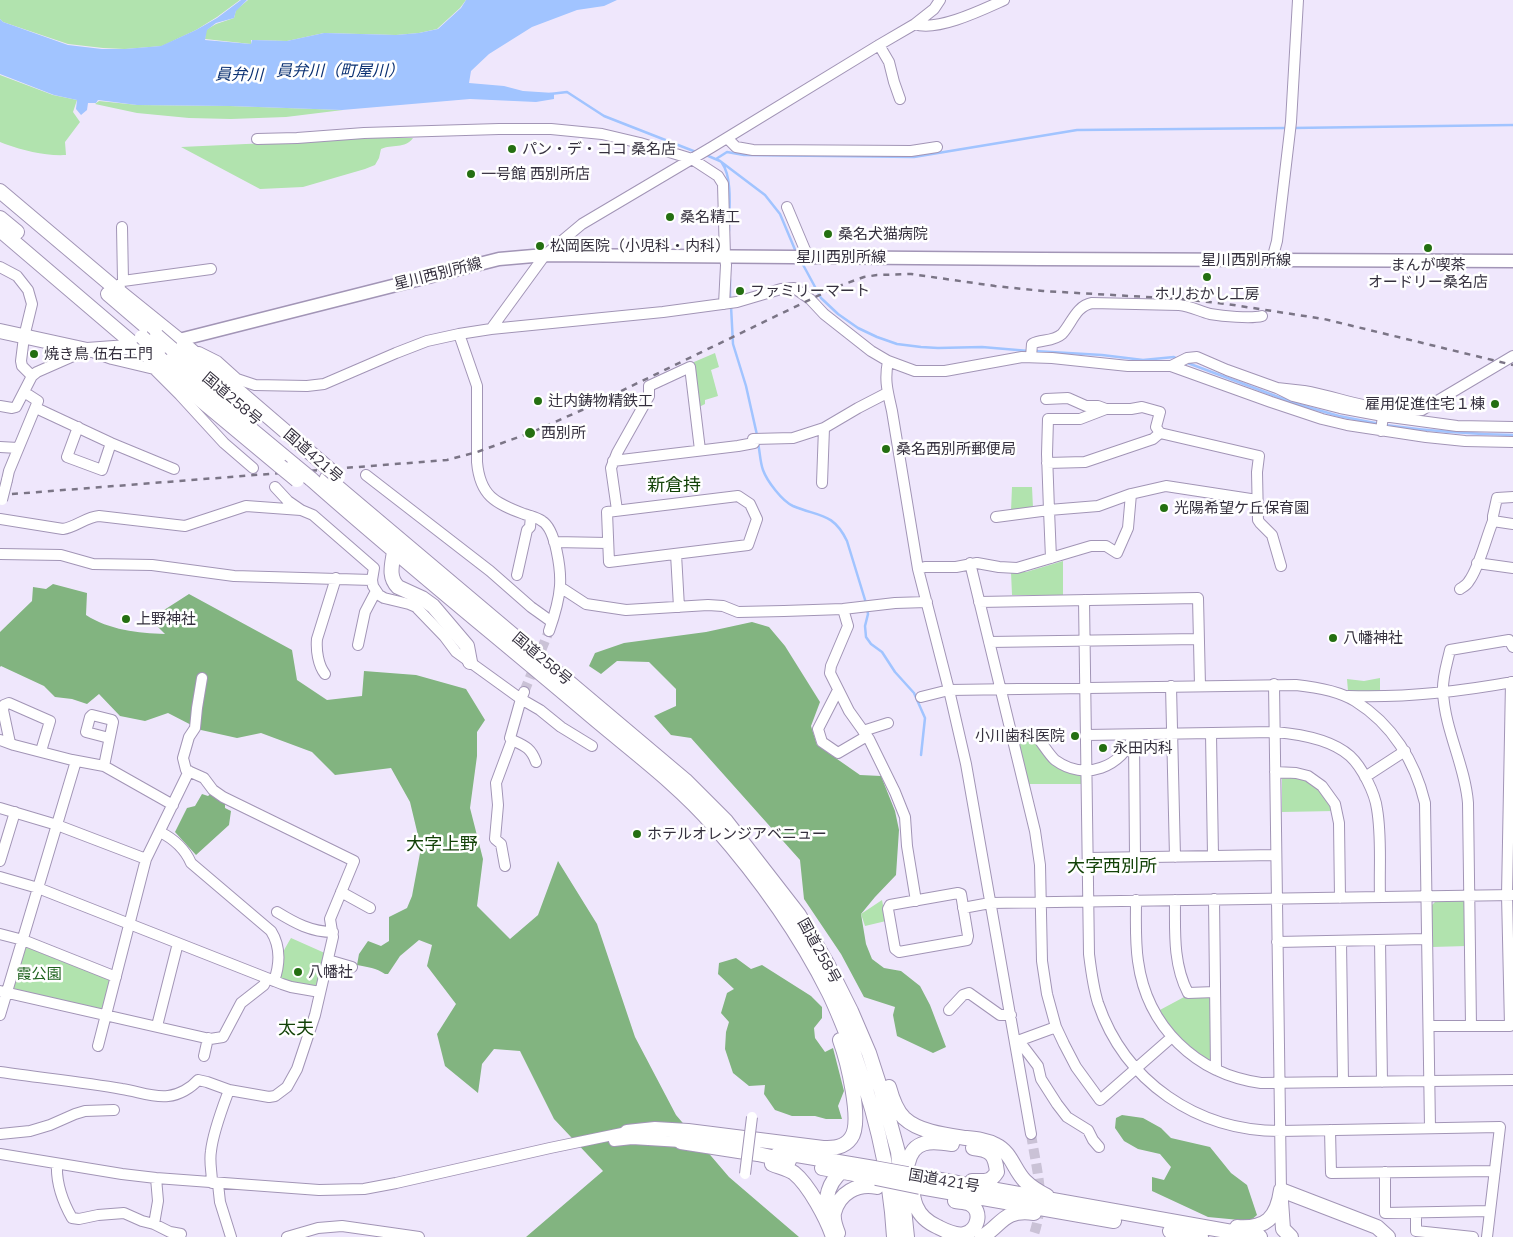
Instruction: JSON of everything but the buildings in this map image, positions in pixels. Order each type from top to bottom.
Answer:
[{"type":"highway","points":[[0,191],[119,285],[170,347]]},
{"type":"highway","name":"国道258号","points":[[0,204],[170,347],[315,462],[332,477],[355,510],[394,552],[502,640],[673,785],[713,824],[780,910],[830,994],[856,1059],[874,1115],[884,1160],[893,1234]]},
{"type":"highway","name":"国道258号","points":[[0,218],[139,342],[170,347],[294,464],[304,480],[355,510],[685,780],[726,821],[799,915],[828,965],[851,1011],[872,1062],[898,1152],[907,1237]]},
{"type":"highway","points":[[0,230],[139,342]]},
{"type":"highway","points":[[0,332],[87,350],[139,342],[170,347]]},
{"type":"highway","name":"国道421号","points":[[139,342],[280,466],[304,480]]},
{"type":"highway","points":[[394,552],[390,573],[395,585],[422,598],[433,606],[467,646],[470,662]]},
{"type":"highway","points":[[627,1132],[655,1129],[823,1148],[836,1148],[843,1145],[850,1140],[856,1122],[844,1053],[832,1018],[830,994]]},
{"type":"highway","points":[[851,1011],[866,1028],[883,1068],[893,1102],[908,1163],[915,1206],[917,1237]]},
{"type":"highway","points":[[893,1102],[904,1118],[924,1130],[948,1136],[983,1140],[997,1145],[1010,1156],[1024,1180],[1037,1191],[1059,1201]]},
{"type":"highway","name":"国道421号","points":[[627,1132],[770,1150],[855,1165],[875,1178]]},
{"type":"highway","points":[[681,1142],[685,1146],[756,1158],[793,1172],[803,1182],[817,1203],[834,1234]]},
{"type":"highway","name":"国道421号","points":[[681,1142],[758,1154],[842,1172],[917,1184],[1201,1237]]},
{"type":"highway","points":[[908,1163],[913,1150],[925,1143],[932,1142],[979,1149],[990,1152],[995,1158],[998,1172],[993,1179],[985,1181],[949,1179],[945,1181]]},
{"type":"highway","points":[[834,1234],[826,1209],[829,1189],[837,1175],[855,1165]]},
{"type":"highway","points":[[834,1234],[834,1214],[844,1194],[850,1190],[869,1185],[875,1178]]},
{"type":"highway","name":"国道421号","points":[[917,1184],[945,1181],[1260,1237]]},
{"type":"highway","points":[[915,1206],[930,1223],[952,1234],[964,1234],[974,1229],[978,1222],[976,1210],[970,1204],[930,1195],[917,1184]]},
{"type":"highway","points":[[1183,1224],[1210,1224],[1247,1228],[1259,1225],[1275,1213],[1279,1203],[1280,1190]]},
{"type":"highway","points":[[1280,1190],[1283,1229],[1291,1237]]},
{"type":"highway","points":[[1280,1190],[1377,1227],[1388,1237]]},
{"type":"highway","points":[[982,1237],[1000,1221],[1013,1214],[1025,1212],[1054,1216],[1074,1214]]},
{"type":"main road","name":"星川西別所線","points":[[170,347],[499,259],[545,255],[1513,261]]},
{"type":"street","points":[[491,329],[545,255],[582,224],[915,24],[934,9],[940,0]]},
{"type":"street","points":[[915,24],[921,26],[935,25],[960,18],[1004,0]]},
{"type":"street","points":[[1274,260],[1290,128],[1298,0]]},
{"type":"street","points":[[879,45],[889,62],[900,99]]},
{"type":"street","points":[[257,139],[374,133],[551,129],[602,134],[692,159],[718,176],[723,184],[729,257],[726,266],[729,303]]},
{"type":"street","points":[[727,138],[736,147],[753,150],[911,151],[937,147]]},
{"type":"street","points":[[787,207],[808,256]]},
{"type":"street","points":[[122,227],[119,285],[211,269]]},
{"type":"street","points":[[0,267],[17,276],[28,290],[32,304],[20,361],[22,366],[32,376]]},
{"type":"street","points":[[170,347],[216,361],[237,379],[254,385],[307,386],[324,384],[396,352],[427,341],[459,334],[729,303],[781,288],[794,288],[810,299],[824,314],[871,351],[888,361],[915,371],[945,372],[1022,357],[1052,358],[1111,365],[1174,364],[1322,419],[1347,425],[1513,427]]},
{"type":"street","points":[[1031,358],[1032,344],[1052,340],[1061,335],[1080,309],[1086,304],[1179,305],[1190,306],[1209,314],[1247,317],[1262,316]]},
{"type":"street","points":[[366,475],[490,571],[550,626],[560,587],[554,542],[550,530],[542,520],[503,506],[487,495],[480,479],[476,462],[477,386],[459,334]]},
{"type":"street","points":[[0,406],[16,407],[32,376],[87,350],[112,359],[154,369],[224,443],[253,468]]},
{"type":"street","points":[[1277,388],[1303,391],[1377,408],[1410,412],[1422,410],[1513,356]]},
{"type":"street","points":[[1174,364],[1187,358],[1197,357],[1293,396],[1340,408],[1382,424],[1440,439],[1513,442]]},
{"type":"street","points":[[888,361],[886,372],[887,393],[892,411],[918,569],[966,764],[1010,1015],[1017,1044],[1031,1134]]},
{"type":"street","points":[[617,510],[611,468],[650,396],[649,386],[690,367],[700,450]]},
{"type":"street","points":[[1,503],[5,474],[38,401],[24,392]]},
{"type":"street","points":[[614,461],[700,450],[756,440],[793,438],[824,428],[887,393]]},
{"type":"street","points":[[1046,399],[1068,398],[1086,406],[1098,406],[1106,409],[1142,407],[1160,412],[1156,427],[1160,433],[1259,456],[1257,472],[1258,520],[1272,536],[1281,566]]},
{"type":"street","points":[[36,408],[174,469]]},
{"type":"street","points":[[1051,558],[1047,463],[1048,419],[1080,419],[1106,409]]},
{"type":"street","points":[[78,427],[67,457],[102,470],[111,442]]},
{"type":"street","points":[[822,483],[824,428]]},
{"type":"street","points":[[1047,463],[1084,462],[1153,439],[1160,433]]},
{"type":"street","points":[[0,447],[18,448]]},
{"type":"street","points":[[996,516],[1098,506],[1131,494],[1166,486],[1258,500]]},
{"type":"street","points":[[275,487],[288,501],[301,510]]},
{"type":"street","points":[[918,569],[925,567],[956,567],[970,563],[1017,568],[1091,546],[1106,546],[1117,553],[1128,528],[1131,494]]},
{"type":"street","points":[[738,496],[750,504],[757,519],[748,545],[609,562],[608,543],[607,512],[617,510],[738,496]]},
{"type":"street","points":[[1460,589],[1470,581],[1493,521],[1497,498],[1513,497]]},
{"type":"street","points":[[0,519],[63,530],[88,518],[99,516],[185,526],[246,506],[301,510],[313,514],[374,568],[373,586],[384,598],[416,607],[444,636],[456,652],[522,696],[560,727],[592,746]]},
{"type":"street","points":[[517,575],[527,530],[530,527],[531,516]]},
{"type":"street","points":[[1493,521],[1513,524]]},
{"type":"street","points":[[554,542],[608,543]]},
{"type":"street","points":[[0,554],[60,555],[93,564],[152,565],[234,576],[372,580]]},
{"type":"street","points":[[676,554],[679,607]]},
{"type":"street","points":[[970,563],[1035,831],[1040,865],[1043,970],[1056,1027],[1076,1067],[1100,1100],[1172,1037]]},
{"type":"street","points":[[1477,563],[1513,568]]},
{"type":"street","points":[[325,674],[321,669],[316,646],[336,578]]},
{"type":"street","points":[[560,587],[586,604],[626,610],[708,605],[722,606],[738,612],[843,609],[926,602]]},
{"type":"street","points":[[358,645],[365,612],[376,591]]},
{"type":"street","points":[[979,602],[1198,598],[1200,686]]},
{"type":"street","points":[[1084,600],[1089,954],[1096,993],[1111,1033],[1125,1055],[1153,1085],[1187,1109],[1216,1122],[1263,1131],[1500,1127],[1487,1237]]},
{"type":"street","points":[[843,609],[848,626],[830,673],[849,711],[865,734],[895,792],[905,817],[908,854],[916,901]]},
{"type":"street","points":[[989,642],[1199,639]]},
{"type":"street","points":[[1471,1026],[1467,794],[1462,767],[1449,727],[1443,692],[1445,672],[1450,650],[1509,640],[1513,647]]},
{"type":"street","points":[[0,1072],[163,1096],[175,1095],[190,1088],[198,1080],[229,1090],[269,1097],[275,1096],[287,1087],[294,1076],[315,1015],[328,960],[333,937],[330,919],[354,860],[223,797],[213,790],[204,778],[186,770],[183,758],[189,737],[195,728],[202,678]]},
{"type":"street","points":[[1343,696],[1371,697],[1443,692],[1512,682],[1510,1026],[1429,1026]]},
{"type":"street","points":[[921,697],[949,690],[1274,684],[1306,686],[1343,696],[1354,701],[1377,719],[1405,751],[1416,774],[1425,803],[1430,1128]]},
{"type":"street","points":[[1274,684],[1280,1190]]},
{"type":"street","points":[[1171,686],[1175,857]]},
{"type":"street","points":[[838,690],[818,728],[822,742],[838,753],[865,734],[888,723]]},
{"type":"street","points":[[505,866],[501,844],[495,839],[498,805],[496,783],[512,740],[510,738],[522,696]]},
{"type":"street","points":[[41,751],[50,721],[9,703],[4,706],[5,741],[76,761],[104,766],[173,805]]},
{"type":"street","points":[[1086,736],[1275,732],[1296,734],[1336,747],[1351,756],[1365,776],[1378,810],[1380,897]]},
{"type":"street","points":[[1211,734],[1213,856]]},
{"type":"street","points":[[1013,736],[1034,736],[1038,738],[1045,749],[1056,760],[1072,768],[1086,770],[1100,768],[1115,761],[1126,751],[1134,735]]},
{"type":"street","points":[[1134,735],[1135,857]]},
{"type":"street","points":[[104,766],[110,738]]},
{"type":"street","points":[[512,740],[526,746],[532,752],[536,762]]},
{"type":"street","points":[[1365,776],[1405,751]]},
{"type":"street","points":[[0,1015],[4,992],[23,940],[76,761]]},
{"type":"street","points":[[98,1046],[146,859],[189,771]]},
{"type":"street","points":[[1275,772],[1296,773],[1308,776],[1326,790],[1335,804],[1339,823],[1340,898]]},
{"type":"street","points":[[0,808],[57,825],[146,859]]},
{"type":"street","points":[[0,861],[14,812]]},
{"type":"street","points":[[4,992],[208,1038],[223,1037],[241,1002],[277,973],[278,943],[271,931],[191,863],[187,853],[168,836],[160,832]]},
{"type":"street","points":[[1088,858],[1276,855]]},
{"type":"street","points":[[0,878],[38,888],[270,980],[291,987],[320,992]]},
{"type":"street","points":[[341,892],[370,908]]},
{"type":"street","points":[[961,894],[968,936],[967,940],[899,952],[895,949],[888,909],[890,906],[916,901],[961,894]]},
{"type":"street","points":[[963,908],[990,903],[1510,895]]},
{"type":"street","points":[[1214,899],[1216,1070]]},
{"type":"street","points":[[1136,900],[1137,951],[1142,980],[1152,1007],[1172,1037],[1188,1053],[1216,1070],[1243,1080],[1279,1083],[1513,1080]]},
{"type":"street","points":[[1175,900],[1176,952],[1185,988],[1188,993],[1215,992]]},
{"type":"street","points":[[276,912],[307,929],[333,932]]},
{"type":"street","points":[[0,934],[23,940],[116,976]]},
{"type":"street","points":[[1380,940],[1382,1082]]},
{"type":"street","points":[[1278,942],[1428,940]]},
{"type":"street","points":[[1341,941],[1343,1082]]},
{"type":"street","points":[[157,1026],[178,943]]},
{"type":"street","points":[[328,960],[352,967]]},
{"type":"street","points":[[950,1010],[963,995],[969,992],[1000,1016],[1010,1015]]},
{"type":"street","points":[[1017,1044],[1056,1027]]},
{"type":"street","points":[[204,1056],[208,1038]]},
{"type":"street","points":[[1017,1044],[1038,1066],[1044,1085],[1060,1108],[1068,1117],[1088,1130],[1099,1147]]},
{"type":"street","points":[[229,1090],[222,1107],[210,1157],[220,1202],[234,1237]]},
{"type":"street","points":[[0,1134],[30,1131],[51,1125],[85,1111],[114,1110]]},
{"type":"street","points":[[744,1174],[752,1117]]},
{"type":"street","points":[[1330,1130],[1331,1173],[1495,1171]]},
{"type":"street","points":[[0,1154],[156,1178],[215,1184],[319,1190],[364,1189],[627,1132]]},
{"type":"street","points":[[550,1148],[632,1139],[681,1142]]},
{"type":"street","points":[[57,1164],[58,1179],[67,1209],[72,1218],[79,1219],[124,1213],[170,1232],[180,1234]]},
{"type":"street","points":[[1385,1172],[1386,1213],[1490,1211]]},
{"type":"street","points":[[154,1224],[158,1201],[156,1178]]},
{"type":"street","points":[[1416,1213],[1416,1231],[1473,1237]]},
{"type":"street","points":[[287,1237],[318,1228],[333,1226],[388,1235],[419,1237]]},
{"type":"green space","points":[[0,0],[240,0],[196,30],[162,46],[125,49],[68,44],[3,22],[0,19]]},
{"type":"green space","points":[[248,0],[466,0],[437,29],[419,33],[396,35],[324,33],[287,41],[251,40],[251,44],[205,39],[206,30],[216,24],[234,18],[236,10]]},
{"type":"green space","points":[[0,75],[53,95],[77,100],[73,112],[80,122],[65,142],[66,155],[50,155],[20,149],[0,142]]},
{"type":"green space","points":[[99,101],[138,105],[343,110],[286,117],[189,118],[137,113],[95,104]]},
{"type":"green space","points":[[413,138],[406,144],[381,149],[375,165],[365,169],[303,187],[260,189],[181,147]]},
{"type":"green space","points":[[715,353],[719,367],[711,370],[718,396],[705,400],[705,404],[697,408],[694,362]]},
{"type":"green space","points":[[1012,487],[1032,487],[1033,508],[1011,511]]},
{"type":"green space","points":[[1063,561],[1063,595],[1012,595],[1011,572],[1026,572]]},
{"type":"green space","points":[[53,584],[87,593],[86,615],[95,620],[124,630],[155,634],[165,634],[150,619],[189,594],[292,650],[297,680],[327,700],[362,696],[364,671],[416,675],[466,689],[485,720],[477,732],[477,756],[470,808],[483,859],[477,906],[510,939],[538,915],[558,861],[597,924],[635,1037],[676,1115],[729,1177],[799,1237],[526,1237],[603,1171],[554,1119],[520,1051],[494,1049],[482,1064],[478,1093],[445,1066],[437,1034],[456,1004],[427,966],[432,945],[419,940],[400,956],[388,974],[357,965],[359,954],[368,941],[381,946],[389,941],[389,917],[407,908],[412,896],[421,848],[410,802],[391,768],[335,775],[312,752],[261,733],[237,738],[201,730],[168,713],[145,721],[120,716],[99,694],[87,704],[72,699],[55,697],[44,686],[0,667],[0,632],[32,601],[33,587],[46,589]]},
{"type":"green space","points":[[752,622],[769,627],[785,646],[820,702],[811,726],[817,745],[860,775],[881,776],[895,811],[899,830],[896,875],[861,914],[866,944],[872,959],[884,968],[901,971],[920,986],[930,1005],[946,1047],[933,1053],[897,1036],[893,1015],[895,1007],[864,997],[841,954],[804,899],[800,860],[691,738],[671,735],[654,716],[676,706],[676,689],[649,662],[617,661],[601,674],[589,666],[595,653],[624,643],[706,632]]},
{"type":"green space","points":[[1380,678],[1380,693],[1348,691],[1347,679],[1364,681]]},
{"type":"green space","points":[[1021,740],[1033,740],[1078,773],[1081,776],[1082,784],[1027,784],[1018,745]]},
{"type":"green space","points":[[1284,775],[1304,778],[1318,786],[1334,811],[1282,812],[1282,779]]},
{"type":"green space","points":[[213,792],[225,802],[225,808],[231,811],[229,825],[196,855],[175,832],[187,808],[195,806],[202,794],[208,796]]},
{"type":"green space","points":[[882,900],[886,921],[865,926],[861,914]]},
{"type":"green space","points":[[1436,901],[1464,901],[1466,903],[1467,946],[1432,947],[1432,905]]},
{"type":"green space","points":[[291,938],[327,954],[319,984],[316,986],[281,979],[279,973],[280,963],[283,952]]},
{"type":"green space","name":"霞公園","points":[[22,944],[111,977],[101,1013],[10,991]]},
{"type":"green space","points":[[736,958],[751,969],[762,965],[811,996],[822,1007],[822,1018],[814,1028],[815,1038],[825,1052],[833,1048],[844,1091],[838,1106],[842,1119],[792,1116],[775,1110],[764,1094],[765,1085],[749,1086],[733,1073],[725,1049],[726,1032],[729,1022],[721,1013],[727,993],[734,989],[718,974],[719,963]]},
{"type":"green space","points":[[1186,996],[1209,996],[1212,999],[1214,1059],[1207,1062],[1173,1034],[1158,1011]]},
{"type":"green space","points":[[1122,1115],[1143,1118],[1161,1128],[1171,1138],[1210,1147],[1231,1173],[1247,1185],[1257,1215],[1250,1221],[1208,1217],[1152,1191],[1152,1177],[1164,1180],[1171,1167],[1160,1154],[1138,1149],[1124,1141],[1115,1128],[1116,1118]]},
{"type":"water","name":"員弁川（町屋川）","points":[[241,0],[247,0],[236,11],[234,18],[216,23],[207,30],[205,40],[251,44],[252,40],[287,41],[324,33],[396,35],[419,33],[438,29],[461,8],[466,0],[617,0],[604,6],[577,10],[532,27],[489,54],[471,71],[469,83],[504,86],[523,91],[554,93],[554,99],[536,102],[470,99],[342,110],[137,105],[98,100],[96,103],[88,103],[87,110],[81,115],[76,109],[77,100],[54,95],[0,74],[0,19],[3,22],[68,45],[102,49],[125,49],[161,46],[217,18]]},
{"type":"waterway","points":[[550,94],[567,92],[604,116],[696,152]]},
{"type":"waterway","points":[[1292,128],[1513,125]]},
{"type":"waterway","points":[[716,159],[727,152],[744,155],[914,157],[1077,130],[1287,128]]},
{"type":"waterway","points":[[706,155],[720,161],[765,195],[780,214],[796,252]]},
{"type":"waterway","points":[[722,163],[728,177],[729,186],[729,231]]},
{"type":"waterway","points":[[801,261],[821,298],[838,314],[858,328],[877,337],[897,344],[921,347],[982,347],[1029,351]]},
{"type":"waterway","points":[[730,279],[730,301]]},
{"type":"waterway","points":[[731,306],[733,344],[746,386],[757,435]]},
{"type":"waterway","points":[[1034,351],[1102,355],[1143,360],[1174,357],[1178,359]]},
{"type":"waterway","points":[[1185,362],[1297,404],[1339,416],[1380,424]]},
{"type":"waterway","points":[[1385,425],[1449,432],[1513,435]]},
{"type":"waterway","points":[[758,443],[763,470],[771,485],[780,495],[793,506],[831,520],[842,532],[847,541],[866,603]]},
{"type":"waterway","points":[[867,608],[866,637],[871,644],[882,652],[895,672],[914,693],[925,718],[921,755]]},
{"type":"tunnel","points":[[524,692],[549,631]]},
{"type":"tunnel","points":[[1031,1134],[1040,1195],[1036,1229],[1033,1237]]},
{"type":"railway","points":[[0,495],[447,460],[477,452],[530,433],[582,410],[836,287],[864,277],[877,275],[911,274],[1043,291],[1182,299],[1227,304],[1324,319],[1513,365]]},
{"type":"place","name":"パン・デ・ココ 桑名店","points":[[512,149]]},
{"type":"place","name":"一号館 西別所店","points":[[471,174]]},
{"type":"place","name":"桑名精工","points":[[670,217]]},
{"type":"place","name":"桑名犬猫病院","points":[[828,234]]},
{"type":"place","name":"松岡医院（小児科・内科）","points":[[540,246]]},
{"type":"place","name":"まんが喫茶 オードリー桑名店","points":[[1428,248]]},
{"type":"place","name":"ホリおかし工房","points":[[1207,277]]},
{"type":"place","name":"ファミリーマート","points":[[740,291]]},
{"type":"place","name":"焼き鳥 伍右エ門","points":[[34,354]]},
{"type":"place","name":"辻内鋳物精鉄工","points":[[538,401]]},
{"type":"place","name":"雇用促進住宅１棟","points":[[1495,404]]},
{"type":"place","name":"西別所","points":[[530,433]]},
{"type":"place","name":"桑名西別所郵便局","points":[[886,449]]},
{"type":"place","name":"光陽希望ケ丘保育園","points":[[1164,508]]},
{"type":"place","name":"上野神社","points":[[126,619]]},
{"type":"place","name":"八幡神社","points":[[1333,638]]},
{"type":"place","name":"小川歯科医院","points":[[1075,736]]},
{"type":"place","name":"永田内科","points":[[1103,748]]},
{"type":"place","name":"ホテルオレンジアベニュー","points":[[637,834]]},
{"type":"place","name":"八幡社","points":[[298,972]]},
{"type":"district","name":"新倉持","points":[[674,486]]},
{"type":"district","name":"大字上野","points":[[442,845]]},
{"type":"district","name":"大字西別所","points":[[1112,867]]},
{"type":"district","name":"太夫","points":[[296,1029]]},
{"type":"water label","name":"員弁川","points":[[239,75]]}]
